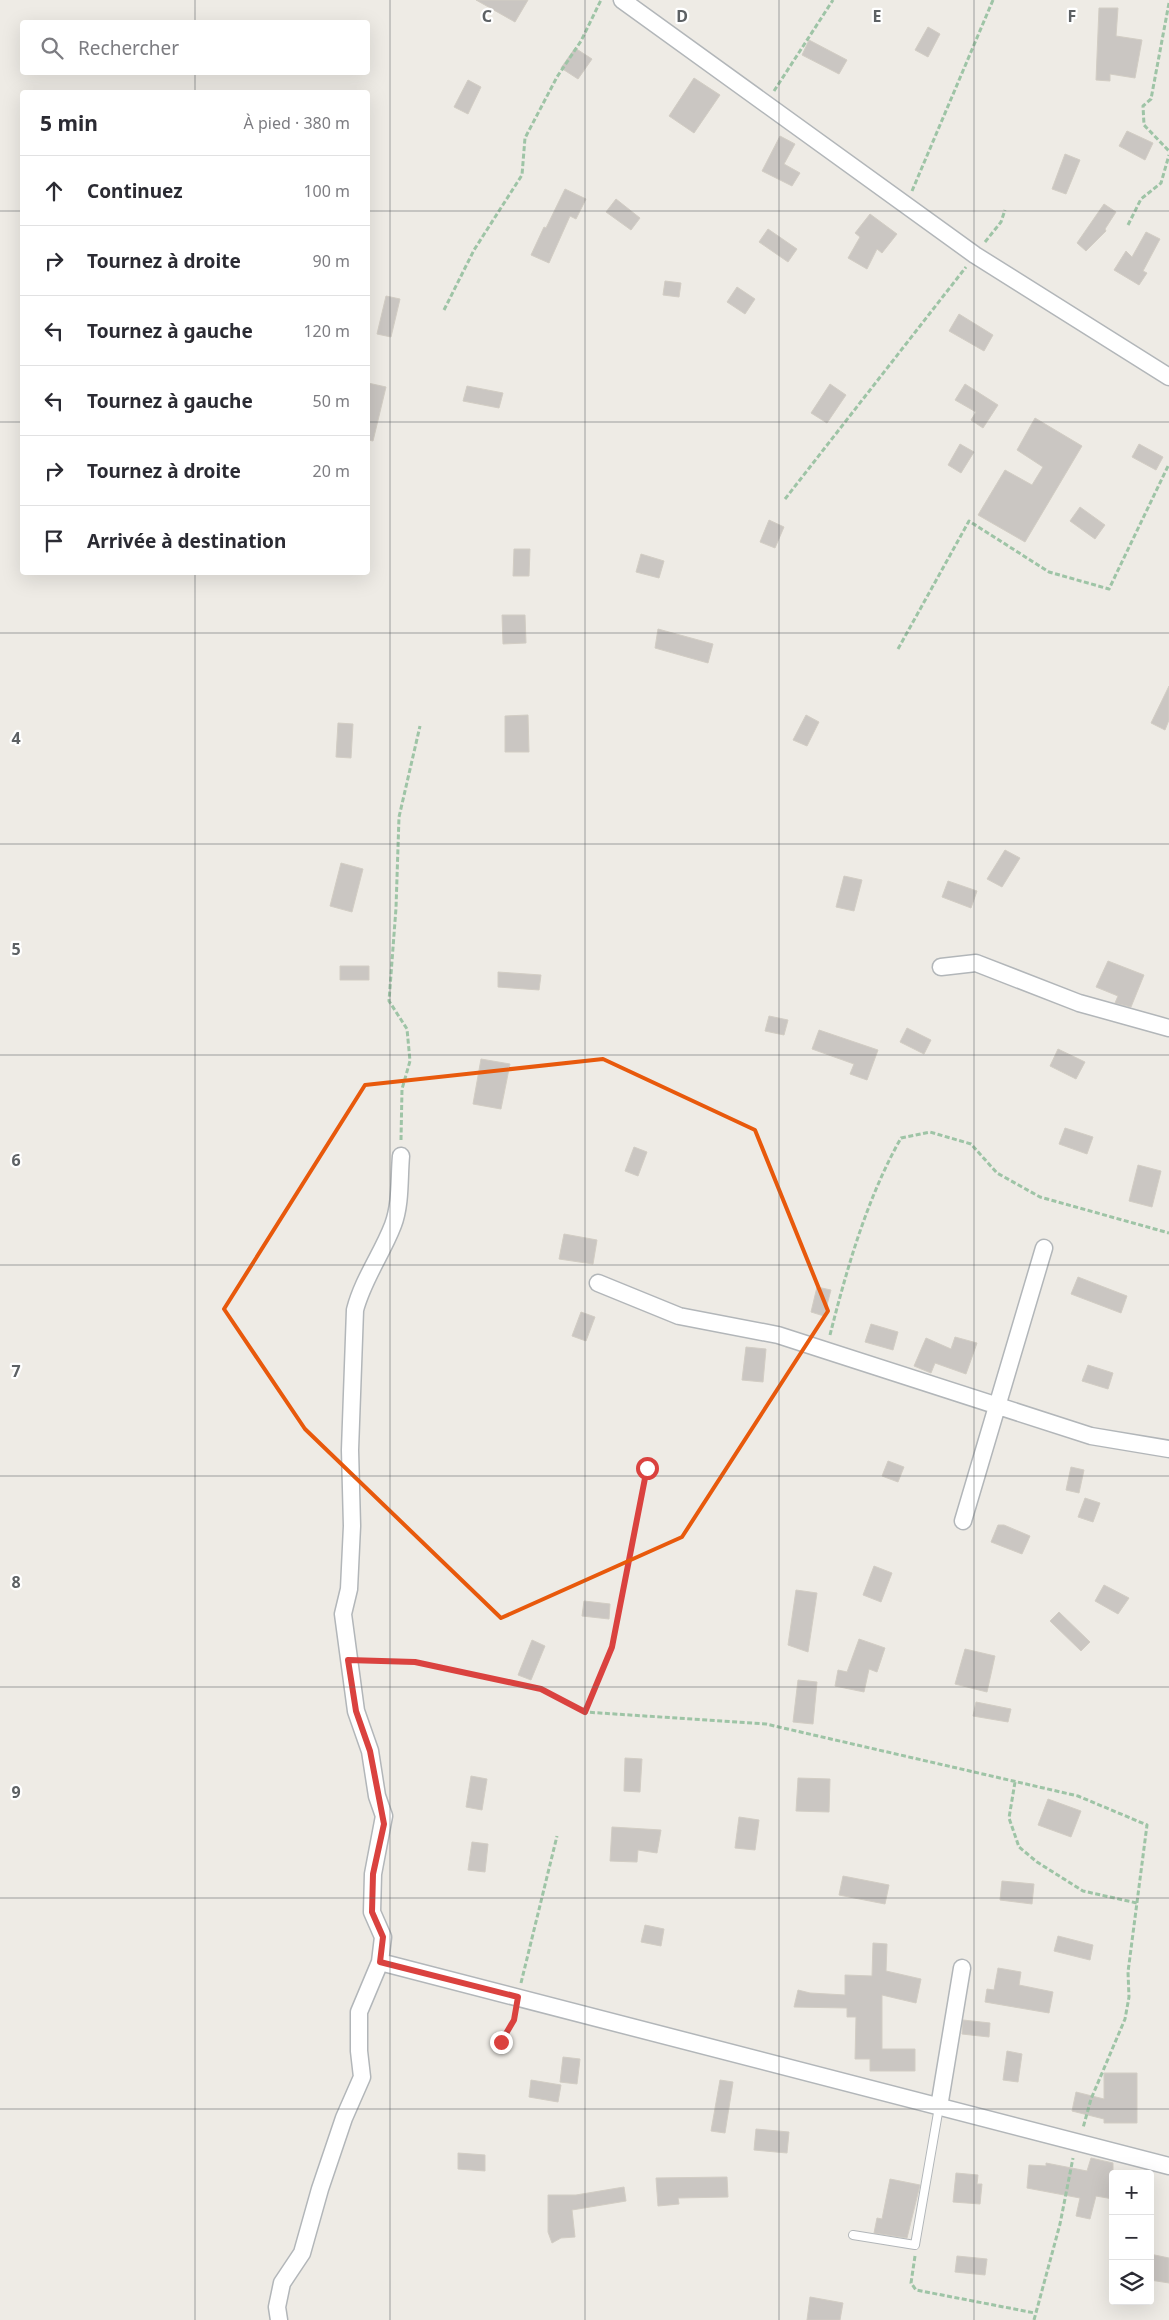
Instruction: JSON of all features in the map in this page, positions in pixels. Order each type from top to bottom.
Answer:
[{"type":"street","points":[[622,0],[975,256],[1169,378]]},
{"type":"street","points":[[941,967],[976,963],[1079,1003],[1169,1028]]},
{"type":"street","points":[[279,2320],[277,2307],[282,2283],[302,2253],[341,2127],[362,2077],[359,2050],[359,2012],[380,1962],[383,1937],[372,1912],[373,1874],[384,1816],[377,1796],[370,1751],[356,1711],[342,1614],[349,1589],[352,1535],[350,1450],[355,1310],[360,1291],[393,1225],[397,1212],[401,1156]]},
{"type":"street","points":[[963,1521],[1044,1248]]},
{"type":"street","points":[[598,1283],[679,1316],[778,1335],[1091,1436],[1169,1449]]},
{"type":"street","points":[[380,1962],[1169,2166]]},
{"type":"street","points":[[939,2106],[962,1968]]},
{"type":"lane","points":[[853,2235],[916,2246],[939,2106]]},
{"type":"path","points":[[444,310],[482,234],[522,175],[525,138],[556,77],[585,34],[601,0]]},
{"type":"path","points":[[766,104],[833,0]]},
{"type":"path","points":[[906,206],[993,0]]},
{"type":"path","points":[[1128,225],[1141,199],[1161,183],[1169,153],[1144,125],[1143,106],[1151,99],[1169,3]]},
{"type":"path","points":[[785,499],[1001,222],[1005,210]]},
{"type":"path","points":[[898,649],[969,521],[1049,572],[1109,589],[1169,464]]},
{"type":"path","points":[[401,1156],[402,1089],[410,1061],[406,1029],[388,1002],[396,908],[399,817],[420,726]]},
{"type":"path","points":[[827,1350],[841,1291],[864,1223],[886,1164],[901,1138],[930,1132],[971,1144],[997,1173],[1040,1197],[1169,1233]]},
{"type":"path","points":[[585,1712],[612,1647],[647,1468]]},
{"type":"path","points":[[348,1660],[415,1662],[541,1689],[585,1712],[766,1724],[1078,1796],[1147,1826],[1128,1972],[1129,1997],[1125,2019],[1090,2099],[1078,2142],[1060,2224],[1034,2320]]},
{"type":"path","points":[[1015,1782],[1009,1818],[1019,1847],[1037,1862],[1083,1891],[1137,1903]]},
{"type":"path","points":[[501,2042],[514,2020],[557,1836]]},
{"type":"path","points":[[916,2246],[911,2283],[916,2290],[1035,2313]]},
{"type":"highlighted area","points":[[603,1059],[755,1130],[828,1311],[682,1537],[501,1618],[305,1429],[224,1309],[365,1085]]},
{"type":"building","points":[[476,0],[528,0],[515,22]]},
{"type":"building","points":[[1099,8],[1118,8],[1116,36],[1142,40],[1135,78],[1110,74],[1110,81],[1096,80]]},
{"type":"building","points":[[928,27],[940,34],[928,57],[915,50]]},
{"type":"building","points":[[809,40],[847,60],[839,74],[802,55]]},
{"type":"building","points":[[575,48],[592,59],[578,79],[561,68]]},
{"type":"building","points":[[694,78],[720,95],[694,133],[669,116]]},
{"type":"building","points":[[468,80],[481,87],[468,114],[454,107]]},
{"type":"building","points":[[1127,131],[1153,143],[1145,160],[1119,146]]},
{"type":"building","points":[[780,136],[795,144],[784,164],[800,173],[792,186],[762,171]]},
{"type":"building","points":[[1065,154],[1080,160],[1066,194],[1052,189]]},
{"type":"building","points":[[565,189],[586,199],[576,219],[570,216],[549,263],[531,255]]},
{"type":"building","points":[[616,199],[640,218],[631,230],[606,212]]},
{"type":"building","points":[[1104,204],[1116,212],[1105,229],[1106,231],[1086,251],[1077,243]]},
{"type":"building","points":[[870,214],[897,234],[882,253],[877,249],[867,269],[848,258],[860,237],[855,233]]},
{"type":"building","points":[[768,229],[797,249],[788,262],[759,242]]},
{"type":"building","points":[[1146,232],[1160,239],[1143,271],[1147,273],[1139,285],[1114,270],[1126,251],[1132,257]]},
{"type":"building","points":[[665,281],[681,283],[679,297],[663,295]]},
{"type":"building","points":[[737,287],[755,299],[745,314],[727,302]]},
{"type":"building","points":[[386,296],[400,299],[391,337],[377,334]]},
{"type":"building","points":[[959,314],[993,335],[984,351],[949,331]]},
{"type":"building","points":[[370,383],[386,387],[373,441],[370,440]]},
{"type":"building","points":[[830,384],[846,395],[827,423],[811,413]]},
{"type":"building","points":[[965,384],[998,405],[983,428],[971,420],[976,412],[955,400]]},
{"type":"building","points":[[467,386],[503,393],[499,408],[463,401]]},
{"type":"building","points":[[1035,418],[1082,446],[1025,542],[978,515],[1005,470],[1032,485],[1043,467],[1017,450]]},
{"type":"building","points":[[960,444],[974,452],[961,473],[948,465]]},
{"type":"building","points":[[1139,444],[1163,457],[1156,470],[1132,457]]},
{"type":"building","points":[[1080,507],[1105,525],[1095,539],[1070,521]]},
{"type":"building","points":[[769,520],[784,527],[775,548],[760,542]]},
{"type":"building","points":[[514,549],[530,549],[529,576],[513,576]]},
{"type":"building","points":[[641,554],[664,561],[659,578],[636,572]]},
{"type":"building","points":[[502,615],[525,615],[526,643],[503,644]]},
{"type":"building","points":[[658,629],[713,644],[708,663],[655,648]]},
{"type":"building","points":[[1169,686],[1169,720],[1165,730],[1151,723]]},
{"type":"building","points":[[528,715],[529,752],[505,752],[505,716]]},
{"type":"building","points":[[806,715],[819,722],[807,746],[793,740]]},
{"type":"building","points":[[338,723],[353,724],[351,758],[336,757]]},
{"type":"building","points":[[1005,850],[1020,858],[1002,887],[987,879]]},
{"type":"building","points":[[341,863],[363,869],[352,912],[330,906]]},
{"type":"building","points":[[844,876],[862,880],[854,911],[836,907]]},
{"type":"building","points":[[948,881],[977,891],[971,908],[942,897]]},
{"type":"building","points":[[1108,961],[1144,975],[1131,1007],[1115,1003],[1118,996],[1096,987]]},
{"type":"building","points":[[340,966],[369,966],[369,980],[340,980]]},
{"type":"building","points":[[498,972],[541,975],[539,990],[498,987]]},
{"type":"building","points":[[769,1016],[788,1020],[784,1035],[765,1031]]},
{"type":"building","points":[[907,1028],[931,1040],[924,1054],[900,1042]]},
{"type":"building","points":[[819,1030],[878,1050],[867,1080],[850,1074],[854,1064],[812,1049]]},
{"type":"building","points":[[1058,1049],[1085,1062],[1076,1079],[1050,1066]]},
{"type":"building","points":[[481,1059],[510,1064],[501,1109],[473,1104]]},
{"type":"building","points":[[1065,1128],[1093,1137],[1087,1154],[1059,1144]]},
{"type":"building","points":[[634,1147],[647,1152],[638,1176],[625,1171]]},
{"type":"building","points":[[1138,1165],[1161,1171],[1152,1207],[1129,1201]]},
{"type":"building","points":[[564,1234],[597,1240],[593,1264],[559,1259]]},
{"type":"building","points":[[1078,1277],[1127,1296],[1121,1313],[1071,1294]]},
{"type":"building","points":[[817,1287],[831,1290],[824,1316],[811,1312]]},
{"type":"building","points":[[581,1312],[595,1317],[586,1341],[572,1336]]},
{"type":"building","points":[[871,1324],[898,1332],[893,1350],[865,1342]]},
{"type":"building","points":[[955,1337],[977,1343],[966,1374],[935,1363],[931,1373],[914,1366],[926,1338],[951,1349]]},
{"type":"building","points":[[746,1347],[766,1349],[763,1382],[742,1380]]},
{"type":"building","points":[[1088,1365],[1113,1373],[1108,1389],[1082,1381]]},
{"type":"building","points":[[888,1461],[904,1467],[898,1482],[882,1476]]},
{"type":"building","points":[[1071,1467],[1084,1470],[1079,1493],[1066,1490]]},
{"type":"building","points":[[1085,1498],[1100,1503],[1093,1522],[1078,1517]]},
{"type":"building","points":[[998,1525],[1004,1525],[1030,1536],[1022,1554],[991,1542]]},
{"type":"building","points":[[874,1566],[892,1573],[881,1602],[863,1595]]},
{"type":"building","points":[[1104,1585],[1129,1598],[1118,1614],[1095,1601]]},
{"type":"building","points":[[796,1590],[817,1593],[808,1652],[788,1645]]},
{"type":"building","points":[[584,1601],[610,1604],[609,1619],[582,1616]]},
{"type":"building","points":[[1059,1612],[1090,1642],[1081,1651],[1050,1621]]},
{"type":"building","points":[[859,1639],[885,1648],[877,1672],[869,1669],[864,1692],[835,1686],[838,1670],[847,1672]]},
{"type":"building","points":[[532,1640],[545,1646],[531,1680],[518,1675]]},
{"type":"building","points":[[965,1649],[995,1656],[987,1692],[955,1684]]},
{"type":"building","points":[[798,1680],[817,1682],[813,1724],[793,1722]]},
{"type":"building","points":[[976,1702],[1011,1709],[1008,1722],[973,1716]]},
{"type":"building","points":[[625,1758],[642,1759],[640,1792],[624,1791]]},
{"type":"building","points":[[471,1776],[487,1779],[482,1810],[466,1807]]},
{"type":"building","points":[[798,1778],[830,1779],[829,1812],[796,1811]]},
{"type":"building","points":[[1048,1799],[1081,1811],[1071,1837],[1038,1825]]},
{"type":"building","points":[[739,1817],[759,1820],[755,1850],[735,1848]]},
{"type":"building","points":[[612,1827],[661,1830],[657,1853],[638,1850],[637,1862],[610,1861]]},
{"type":"building","points":[[472,1842],[488,1844],[485,1872],[468,1870]]},
{"type":"building","points":[[843,1876],[889,1885],[885,1904],[839,1895]]},
{"type":"building","points":[[1002,1881],[1034,1884],[1032,1904],[1000,1900]]},
{"type":"building","points":[[645,1925],[664,1929],[661,1946],[641,1942]]},
{"type":"building","points":[[1058,1936],[1093,1945],[1090,1960],[1054,1951]]},
{"type":"building","points":[[873,1943],[887,1944],[886,1971],[921,1979],[916,2003],[882,1995],[882,2049],[915,2049],[915,2071],[870,2071],[870,2059],[855,2059],[856,2017],[847,2017],[847,2008],[794,2007],[798,1990],[810,1993],[845,1995],[845,1975],[872,1976]]},
{"type":"building","points":[[998,1968],[1021,1972],[1019,1985],[1053,1992],[1049,2013],[985,2002],[987,1989],[994,1990]]},
{"type":"building","points":[[963,2020],[990,2023],[989,2037],[962,2034]]},
{"type":"building","points":[[1007,2051],[1022,2054],[1018,2082],[1003,2080]]},
{"type":"building","points":[[563,2057],[580,2059],[577,2084],[560,2082]]},
{"type":"building","points":[[1104,2073],[1137,2073],[1137,2123],[1104,2123],[1104,2119],[1072,2111],[1076,2092],[1104,2099]]},
{"type":"building","points":[[531,2080],[561,2085],[558,2102],[529,2097]]},
{"type":"building","points":[[720,2080],[733,2082],[725,2133],[711,2131]]},
{"type":"building","points":[[756,2129],[789,2132],[787,2153],[754,2150]]},
{"type":"building","points":[[458,2153],[485,2155],[485,2171],[458,2169]]},
{"type":"building","points":[[1091,2158],[1113,2163],[1113,2170],[1109,2170],[1109,2198],[1096,2196],[1090,2219],[1076,2216],[1080,2198],[1027,2188],[1029,2165],[1046,2166],[1046,2163],[1087,2171]]},
{"type":"building","points":[[956,2173],[978,2175],[977,2184],[982,2184],[980,2204],[953,2202]]},
{"type":"building","points":[[727,2177],[728,2197],[678,2198],[679,2204],[658,2206],[656,2178]]},
{"type":"building","points":[[890,2179],[920,2185],[907,2238],[874,2233],[877,2218],[882,2219]]},
{"type":"building","points":[[624,2187],[626,2201],[572,2210],[575,2237],[561,2238],[552,2243],[548,2232],[548,2195],[576,2195]]},
{"type":"building","points":[[1154,2255],[1169,2258],[1169,2283],[1154,2281]]},
{"type":"building","points":[[957,2256],[987,2259],[985,2275],[955,2272]]},
{"type":"building","points":[[810,2297],[843,2303],[840,2320],[807,2320]]},
{"type":"route","points":[[501,2042],[514,2020],[518,1997],[380,1962],[383,1937],[372,1912],[373,1874],[384,1816],[377,1796],[370,1751],[356,1711],[348,1660],[415,1662],[541,1689],[585,1712],[612,1647],[647,1468]]}]
